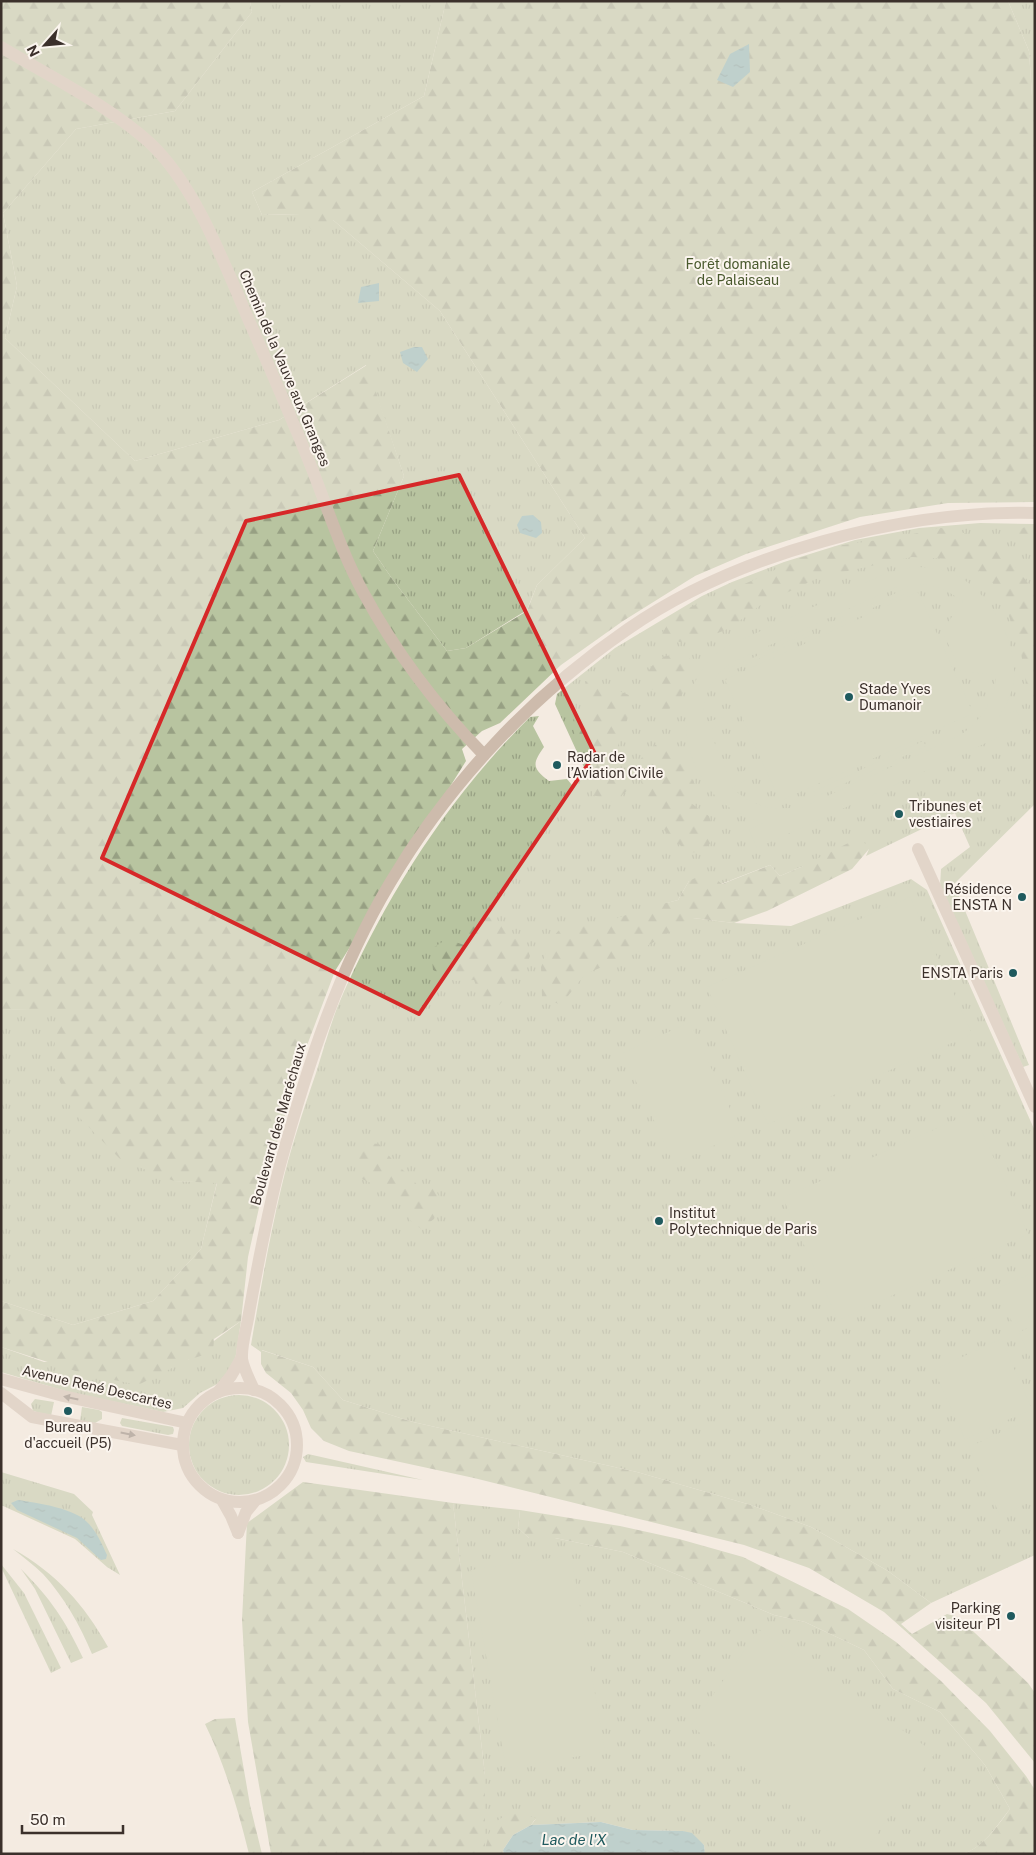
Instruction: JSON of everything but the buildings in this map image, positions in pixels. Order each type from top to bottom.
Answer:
[{"type":"street","name":"Chemin de la Vauve aux Granges","points":[[1,47],[106,110],[150,143],[181,180],[206,224],[219,252],[281,395],[362,591],[389,636],[440,707],[484,755]]},
{"type":"street","name":"Boulevard des Maréchaux","points":[[217,1392],[231,1376],[242,1357],[269,1208],[299,1096],[332,1002],[367,925],[423,830],[484,755],[546,693],[629,628],[670,603],[740,570],[822,541],[897,524],[980,514],[1035,513]]},
{"type":"street","points":[[918,849],[1035,1107]]},
{"type":"street","name":"Boulevard des Maréchaux","points":[[242,1357],[254,1390]]},
{"type":"street","name":"Avenue René Descartes","points":[[1,1379],[62,1396],[187,1423]]},
{"type":"street","points":[[242,1388],[254,1390],[268,1395],[288,1415],[294,1428],[297,1442],[294,1463],[285,1480],[277,1489],[266,1496],[238,1502],[222,1500],[201,1488],[187,1468],[182,1445],[187,1423],[194,1410],[204,1400],[217,1392],[242,1388]]},
{"type":"street","points":[[1,1393],[32,1417],[182,1445]]},
{"type":"street","points":[[222,1500],[238,1533],[246,1512],[254,1500]]},
{"type":"highlighted area","points":[[459,475],[595,754],[419,1014],[102,858],[246,521]]},
{"type":"green space","name":"Forêt domaniale de Palaiseau","points":[[1,1],[250,1],[252,12],[175,111],[76,129],[3,213],[17,286],[5,338],[135,461],[279,420],[367,365],[404,476],[373,551],[447,651],[466,648],[527,611],[537,585],[585,538],[440,311],[333,220],[313,232],[299,214],[262,215],[252,192],[424,96],[446,1],[1008,1],[1029,51],[1032,96],[1035,98],[1035,502],[948,503],[860,517],[746,554],[695,576],[623,621],[561,665],[500,723],[482,731],[462,749],[466,761],[335,971],[300,1064],[263,1190],[248,1257],[241,1321],[214,1339],[213,1352],[188,1360],[138,1385],[85,1374],[1,1347],[1,1301],[73,1325],[153,1301],[201,1249],[217,1183],[174,1181],[121,1160],[72,1110],[52,1063],[60,1009],[1,1010]]},
{"type":"green space","points":[[250,1],[446,1],[424,96],[252,192],[262,215],[300,214],[333,220],[440,311],[585,538],[537,585],[527,610],[466,648],[447,651],[373,551],[404,476],[366,365],[279,420],[135,461],[5,338],[17,286],[3,213],[76,129],[175,111],[252,12]]},
{"type":"green space","points":[[1008,1],[1035,1],[1035,98],[1032,97],[1029,51]]},
{"type":"green space","name":"Institut Polytechnique de Paris","points":[[980,523],[1035,524],[1035,804],[954,884],[1029,1065],[1023,1067],[940,887],[941,869],[970,847],[955,813],[866,856],[869,849],[801,867],[780,876],[770,865],[721,884],[689,881],[678,900],[667,903],[693,918],[734,923],[791,926],[911,879],[927,890],[1035,1131],[1035,1555],[931,1603],[888,1571],[811,1527],[751,1505],[637,1472],[413,1422],[343,1400],[313,1367],[262,1350],[261,1352],[251,1345],[285,1174],[337,1008],[355,968],[396,890],[445,817],[471,782],[500,749],[530,717],[539,716],[533,726],[544,747],[537,758],[537,769],[549,781],[567,779],[572,785],[588,776],[555,704],[557,694],[615,648],[702,596],[784,562],[855,540],[919,528]]},
{"type":"green space","points":[[1027,526],[1035,527],[1035,540],[1030,536],[1008,535]]},
{"type":"green space","points":[[941,528],[987,538],[1006,556],[1034,590],[1035,721],[1033,722],[1021,653],[1001,591],[981,572],[949,559],[912,557],[820,577],[759,606],[730,628],[713,635],[680,642],[661,636],[672,615],[765,575],[796,559],[843,545],[899,537]]},
{"type":"green space","points":[[912,567],[939,569],[954,574],[980,593],[1000,621],[1012,654],[1013,686],[999,717],[1016,710],[1023,726],[757,848],[749,830],[763,823],[736,811],[722,802],[706,785],[695,765],[688,744],[686,722],[689,701],[696,680],[708,662],[726,647],[887,573]],"holes":[[[923,584],[942,588],[963,601],[942,631],[961,671],[996,675],[990,702],[979,718],[966,731],[959,736],[803,807],[774,808],[757,804],[732,788],[756,774],[752,766],[730,779],[709,730],[733,722],[731,715],[703,723],[706,696],[719,673],[733,662],[894,588]]]},
{"type":"green space","points":[[907,588],[908,592],[826,629],[825,625]]},
{"type":"green space","name":"Stade Yves Dumanoir","points":[[918,592],[973,713],[780,801],[725,680]]},
{"type":"green space","points":[[812,631],[813,634],[730,672],[728,669]]},
{"type":"green space","points":[[683,652],[695,664],[684,692],[675,704],[669,708],[659,712],[647,712],[661,690],[649,689],[646,674],[658,658]]},
{"type":"green space","points":[[585,681],[604,685],[629,695],[631,709],[615,754],[617,772],[629,789],[614,802],[593,795],[594,769],[577,747],[573,719],[589,710]]},
{"type":"green space","points":[[668,739],[683,760],[697,789],[688,801],[709,816],[714,832],[711,842],[703,853],[690,852],[673,840],[659,824],[641,782],[638,763],[650,748]]},
{"type":"green space","points":[[923,741],[926,746],[815,797],[813,792]]},
{"type":"green space","points":[[860,837],[869,849],[852,869],[767,911],[734,923],[693,918],[634,954],[585,974],[561,1005],[542,997],[541,967],[550,940],[561,928],[586,922],[602,924],[639,910],[678,900],[689,881],[707,872],[722,884],[770,865],[780,876]]},
{"type":"green space","points":[[910,897],[972,1034],[768,1124],[707,987]]},
{"type":"green space","points":[[489,917],[497,920],[510,932],[524,940],[530,956],[525,970],[505,979],[509,994],[499,1005],[481,1000],[474,980],[455,981],[433,970],[431,949],[447,939],[464,945],[470,926]]},
{"type":"green space","points":[[60,1008],[174,1181],[217,1182],[201,1249],[153,1301],[73,1325],[1,1301],[1,1010]]},
{"type":"green space","points":[[690,1022],[741,1133],[674,1164],[623,1053]]},
{"type":"green space","points":[[973,1112],[1028,1234],[838,1320],[783,1198]]},
{"type":"green space","points":[[369,1143],[379,1144],[420,1189],[434,1188],[442,1201],[434,1219],[421,1229],[410,1220],[406,1206],[393,1200],[380,1187],[355,1176],[357,1155]]},
{"type":"green space","points":[[1030,1274],[1035,1285],[1035,1314],[1013,1324],[996,1289]]},
{"type":"green space","points":[[241,1321],[235,1361],[225,1380],[200,1393],[183,1408],[163,1412],[72,1393],[1,1372],[1,1347],[44,1362],[188,1360]]},
{"type":"green space","points":[[1035,1325],[1035,1368],[1019,1332]]},
{"type":"green space","points":[[1001,1339],[1032,1409],[965,1439],[934,1370]]},
{"type":"green space","points":[[261,1350],[313,1367],[343,1400],[413,1422],[637,1472],[751,1505],[811,1527],[888,1571],[931,1603],[901,1624],[912,1634],[947,1614],[958,1617],[1028,1683],[1035,1693],[1035,1763],[986,1703],[884,1612],[809,1568],[744,1545],[474,1478],[349,1451],[324,1441],[311,1428],[303,1410],[291,1393],[266,1373],[261,1364]]},
{"type":"green space","points":[[239,1395],[249,1396],[267,1403],[281,1417],[288,1435],[288,1455],[281,1473],[267,1487],[249,1494],[239,1495],[229,1494],[211,1487],[197,1473],[190,1455],[189,1445],[190,1435],[197,1417],[211,1403],[229,1396]]},
{"type":"green space","points":[[35,1399],[54,1402],[51,1416],[33,1411],[31,1404]]},
{"type":"green space","points":[[82,1407],[99,1410],[102,1412],[102,1419],[95,1423],[80,1421]]},
{"type":"green space","points":[[1035,1417],[1035,1500],[1000,1515],[969,1447]]},
{"type":"green space","points":[[122,1418],[173,1427],[173,1434],[168,1435],[122,1426],[120,1423]]},
{"type":"green space","points":[[308,1454],[423,1480],[306,1462],[303,1457]]},
{"type":"green space","points":[[1,1472],[74,1494],[93,1512],[92,1515],[120,1575],[107,1567],[75,1539],[1,1505]]},
{"type":"green space","points":[[303,1482],[453,1503],[485,1775],[485,1849],[492,1824],[513,1811],[536,1818],[531,1825],[513,1835],[503,1850],[504,1854],[271,1854],[248,1722],[242,1620],[247,1523]]},
{"type":"green space","points":[[453,1503],[520,1510],[518,1528],[529,1538],[555,1538],[623,1552],[774,1615],[805,1622],[864,1650],[893,1689],[940,1712],[985,1765],[1010,1809],[983,1842],[962,1854],[705,1854],[704,1845],[683,1831],[633,1830],[601,1822],[531,1825],[536,1819],[485,1852],[485,1775]]},
{"type":"green space","points":[[520,1510],[620,1526],[679,1539],[743,1557],[848,1609],[896,1642],[941,1681],[990,1731],[1026,1776],[1035,1790],[1035,1854],[962,1854],[983,1842],[1010,1809],[985,1765],[940,1712],[893,1689],[864,1650],[805,1622],[774,1615],[623,1552],[555,1538],[529,1538],[518,1528]]},
{"type":"green space","points":[[13,1549],[43,1568],[68,1591],[99,1631],[108,1647],[92,1654],[77,1622],[58,1592],[43,1574]]},
{"type":"green space","points":[[571,1555],[605,1752],[506,1768],[471,1570]]},
{"type":"green space","points":[[1,1564],[24,1593],[61,1668],[51,1673]]},
{"type":"green space","points":[[21,1569],[41,1590],[56,1610],[83,1658],[71,1663],[35,1589]]},
{"type":"green space","points":[[759,1630],[935,1753],[862,1854],[857,1854],[691,1726]]},
{"type":"green space","points":[[235,1718],[250,1805],[262,1854],[249,1854],[219,1755],[205,1724],[215,1719]]},
{"type":"water","points":[[749,44],[750,72],[733,87],[717,80],[730,54]]},
{"type":"water","points":[[379,283],[379,301],[358,303],[361,287]]},
{"type":"water","points":[[414,347],[422,347],[428,359],[417,372],[403,363],[400,352]]},
{"type":"water","points":[[533,515],[541,522],[542,533],[536,538],[520,533],[517,525],[522,516]]},
{"type":"water","points":[[18,1500],[56,1507],[83,1518],[92,1527],[99,1539],[107,1555],[106,1559],[101,1560],[77,1538],[17,1510],[11,1503]]},
{"type":"water","name":"Lac de l'X","points":[[601,1822],[633,1830],[683,1831],[692,1833],[704,1845],[705,1854],[504,1854],[503,1850],[513,1835],[531,1825]]},
{"type":"place","name":"Stade Yves Dumanoir","points":[[849,697]]},
{"type":"place","name":"Radar de l’Aviation Civile","points":[[557,765]]},
{"type":"place","name":"Tribunes et vestiaires","points":[[899,814]]},
{"type":"place","name":"Résidence ENSTA N","points":[[1022,897]]},
{"type":"place","name":"ENSTA Paris","points":[[1013,973]]},
{"type":"place","name":"Institut Polytechnique de Paris","points":[[659,1221]]},
{"type":"place","name":"Bureau d'accueil (P5)","points":[[68,1411]]},
{"type":"place","name":"Parking visiteur P1","points":[[1011,1616]]}]
